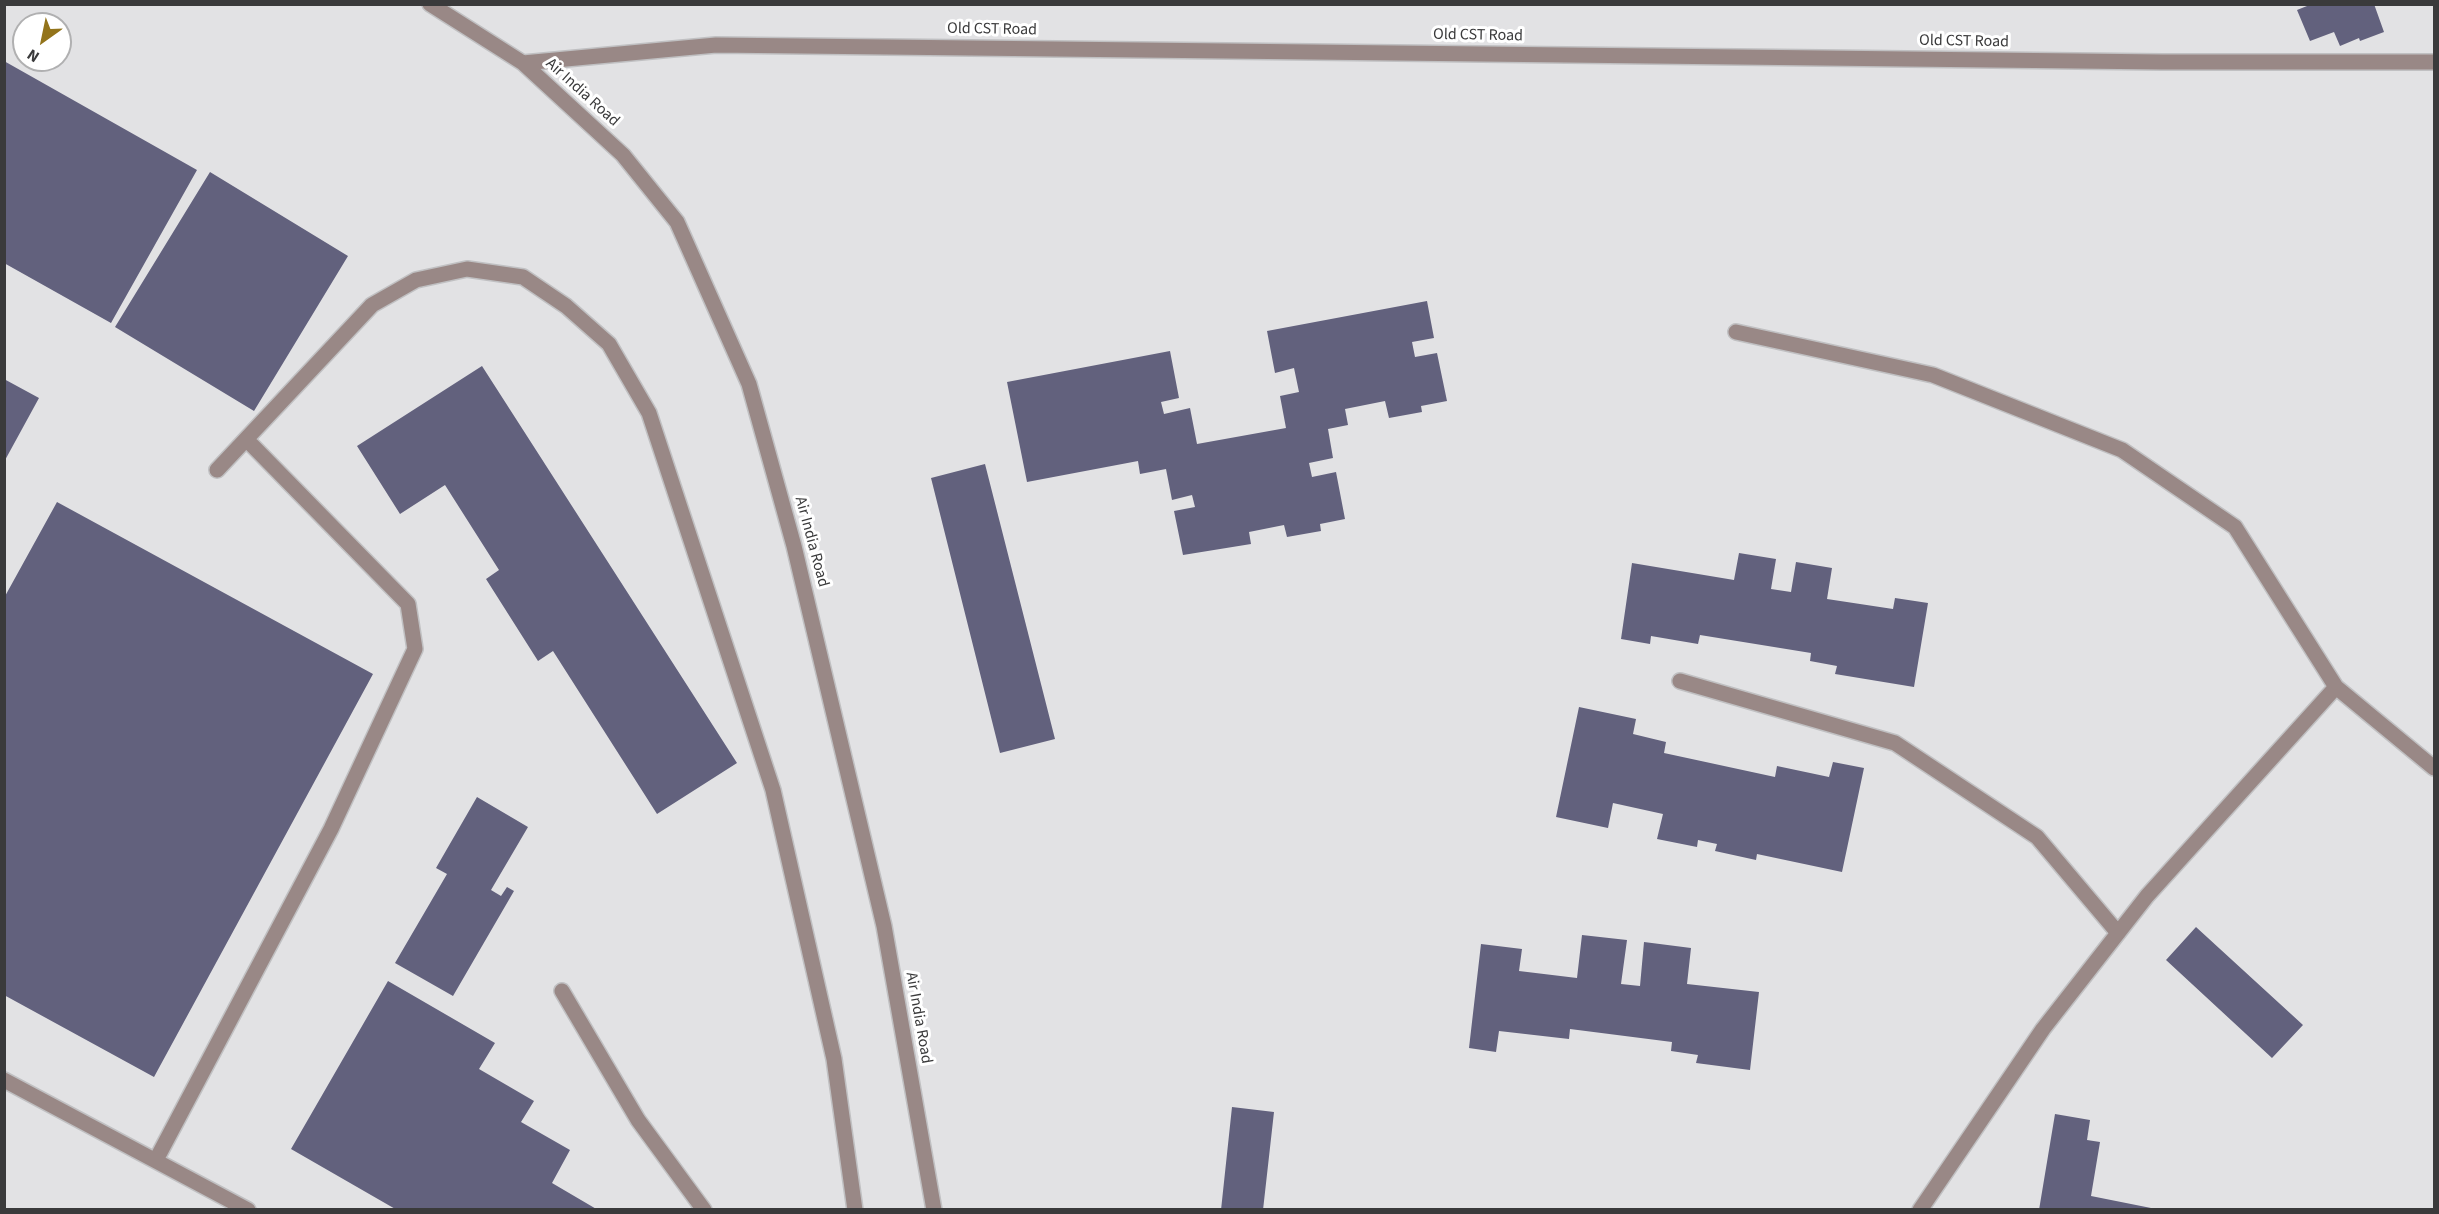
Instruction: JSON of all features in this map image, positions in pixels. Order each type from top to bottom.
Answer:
[{"type":"street","name":"Air India Road","points":[[430,4],[523,63],[623,155],[677,222],[748,384],[794,546],[884,926],[934,1209]]},
{"type":"street","name":"Old CST Road","points":[[523,63],[716,45],[2162,62],[2434,62]]},
{"type":"street","points":[[217,470],[372,305],[416,280],[467,269],[523,277],[566,306],[609,344],[649,413],[773,790],[834,1059],[855,1209]]},
{"type":"street","points":[[1736,332],[1933,375],[2122,450],[2235,527],[2336,687],[2434,768]]},
{"type":"street","points":[[156,1160],[331,829],[415,649],[408,604],[246,439]]},
{"type":"street","points":[[1680,681],[1895,743],[2037,837],[2118,933]]},
{"type":"street","points":[[1920,1209],[2043,1029],[2147,896],[2336,687]]},
{"type":"street","points":[[562,991],[638,1120],[704,1209]]},
{"type":"street","points":[[4,1080],[248,1209]]},
{"type":"building","points":[[2306,4],[2374,4],[2384,32],[2360,41],[2359,38],[2340,46],[2334,32],[2310,41],[2297,10],[2307,6]]},
{"type":"building","points":[[4,61],[12,66],[12,72],[23,72],[197,170],[111,323],[4,263]]},
{"type":"building","points":[[210,172],[348,256],[254,411],[115,327]]},
{"type":"building","points":[[1427,301],[1434,338],[1412,342],[1415,357],[1437,353],[1447,401],[1421,406],[1422,412],[1389,418],[1385,401],[1345,409],[1348,425],[1328,429],[1333,458],[1309,463],[1312,477],[1336,472],[1345,519],[1320,524],[1321,531],[1287,537],[1284,525],[1249,532],[1251,544],[1183,555],[1174,511],[1195,507],[1192,495],[1172,500],[1166,469],[1140,474],[1138,461],[1027,482],[1007,382],[1170,351],[1179,398],[1161,402],[1164,414],[1190,408],[1197,444],[1286,428],[1280,396],[1299,392],[1294,368],[1275,373],[1267,331]]},
{"type":"building","points":[[482,366],[737,763],[657,814],[553,651],[538,661],[486,579],[499,570],[445,485],[400,514],[357,446]]},
{"type":"building","points":[[4,379],[39,398],[4,462]]},
{"type":"building","points":[[985,464],[1055,739],[1000,753],[931,478]]},
{"type":"building","points":[[57,502],[373,674],[154,1077],[4,995],[4,598]]},
{"type":"building","points":[[1739,553],[1776,559],[1771,589],[1791,592],[1796,562],[1832,568],[1827,599],[1893,609],[1895,598],[1928,603],[1914,687],[1835,674],[1837,666],[1810,661],[1811,653],[1700,635],[1698,644],[1651,636],[1650,644],[1621,639],[1632,563],[1734,580]]},
{"type":"building","points":[[1579,707],[1636,719],[1633,734],[1666,742],[1664,753],[1775,777],[1777,766],[1829,777],[1833,762],[1864,768],[1842,872],[1757,854],[1756,860],[1715,851],[1717,844],[1698,840],[1697,847],[1657,839],[1663,814],[1613,803],[1608,828],[1556,817]]},
{"type":"building","points":[[477,797],[528,827],[491,890],[501,896],[507,887],[514,891],[453,996],[395,963],[447,874],[436,868]]},
{"type":"building","points":[[2196,927],[2303,1025],[2272,1058],[2166,960]]},
{"type":"building","points":[[1582,935],[1627,940],[1621,984],[1640,986],[1644,942],[1691,948],[1687,984],[1759,992],[1750,1070],[1696,1063],[1698,1055],[1671,1051],[1672,1042],[1570,1029],[1569,1039],[1499,1031],[1496,1052],[1469,1048],[1481,944],[1522,949],[1519,971],[1577,978]]},
{"type":"building","points":[[388,981],[495,1043],[479,1069],[534,1101],[521,1122],[570,1150],[552,1183],[598,1210],[397,1210],[291,1149]]},
{"type":"building","points":[[1232,1107],[1274,1112],[1263,1210],[1221,1210]]},
{"type":"building","points":[[2055,1114],[2090,1120],[2087,1140],[2100,1142],[2091,1196],[2161,1210],[2039,1210]]}]
